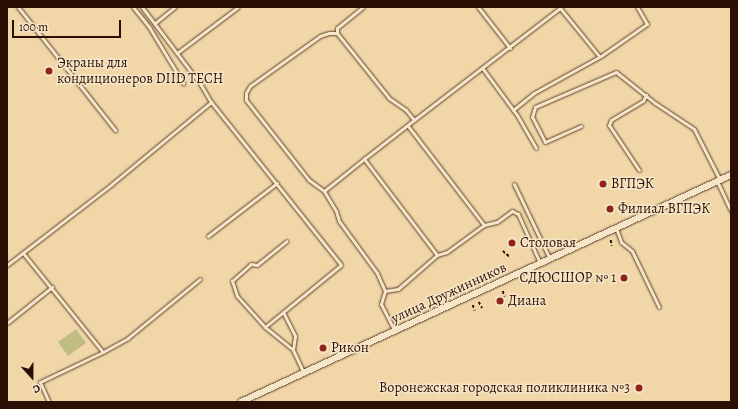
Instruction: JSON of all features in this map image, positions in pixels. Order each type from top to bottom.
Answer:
[{"type":"street","name":"улица Дружинников","points":[[241,402],[395,332],[731,175]]},
{"type":"lane","points":[[18,7],[115,130]]},
{"type":"lane","points":[[133,7],[149,27],[183,83]]},
{"type":"lane","points":[[142,7],[177,53],[211,102],[342,265],[265,327]]},
{"type":"lane","points":[[155,24],[175,7]]},
{"type":"lane","points":[[177,53],[238,7]]},
{"type":"lane","points":[[363,7],[337,28],[337,33],[389,98],[406,110],[414,120]]},
{"type":"lane","points":[[478,7],[510,48]]},
{"type":"lane","points":[[513,110],[534,93],[580,69],[647,24],[637,7]]},
{"type":"lane","points":[[324,191],[414,120],[482,70],[559,8],[599,56]]},
{"type":"lane","points":[[337,33],[320,36],[250,86],[246,92],[246,100],[309,180],[324,191],[336,211],[339,221],[377,273],[384,291],[381,304],[395,332]]},
{"type":"lane","points":[[482,70],[513,110],[536,148]]},
{"type":"lane","points":[[581,126],[545,142],[532,117],[535,107],[616,72],[646,96],[694,129],[731,210]]},
{"type":"lane","points":[[638,170],[609,125],[611,120],[643,101],[646,96]]},
{"type":"lane","points":[[7,265],[211,102]]},
{"type":"lane","points":[[408,126],[484,225]]},
{"type":"lane","points":[[364,159],[437,255]]},
{"type":"lane","points":[[208,236],[277,183]]},
{"type":"lane","points":[[514,184],[550,259]]},
{"type":"lane","points":[[384,291],[398,289],[437,255],[447,252],[484,225],[497,222],[512,212],[518,214],[540,263]]},
{"type":"lane","points":[[616,228],[621,242],[632,251],[659,307]]},
{"type":"lane","points":[[287,241],[257,265],[251,264],[232,281],[237,296],[265,327],[293,350],[304,374]]},
{"type":"lane","points":[[23,253],[103,352]]},
{"type":"lane","points":[[49,402],[40,382],[103,352],[128,338],[200,279]]},
{"type":"lane","points":[[7,323],[52,288]]},
{"type":"lane","points":[[284,312],[295,336],[293,350]]},
{"type":"path","points":[[611,240],[612,246]]},
{"type":"path","points":[[503,251],[510,257]]},
{"type":"path","points":[[503,291],[505,297]]},
{"type":"path","points":[[479,302],[482,308]]},
{"type":"path","points":[[473,305],[475,311]]},
{"type":"shaded area","points":[[76,329],[86,343],[68,356],[58,342]]},
{"type":"place","name":"Экраны для кондиционеров DIID TECH","points":[[49,71]]},
{"type":"place","name":"ВГПЭК","points":[[603,184]]},
{"type":"place","name":"Филиал ВГПЭК","points":[[610,209]]},
{"type":"place","name":"Столовая","points":[[512,243]]},
{"type":"place","name":"СДЮСШОР № 1","points":[[624,278]]},
{"type":"place","name":"Диана","points":[[500,301]]},
{"type":"place","name":"Рикон","points":[[323,348]]},
{"type":"place","name":"Воронежская городская поликлиника №3","points":[[639,388]]}]
